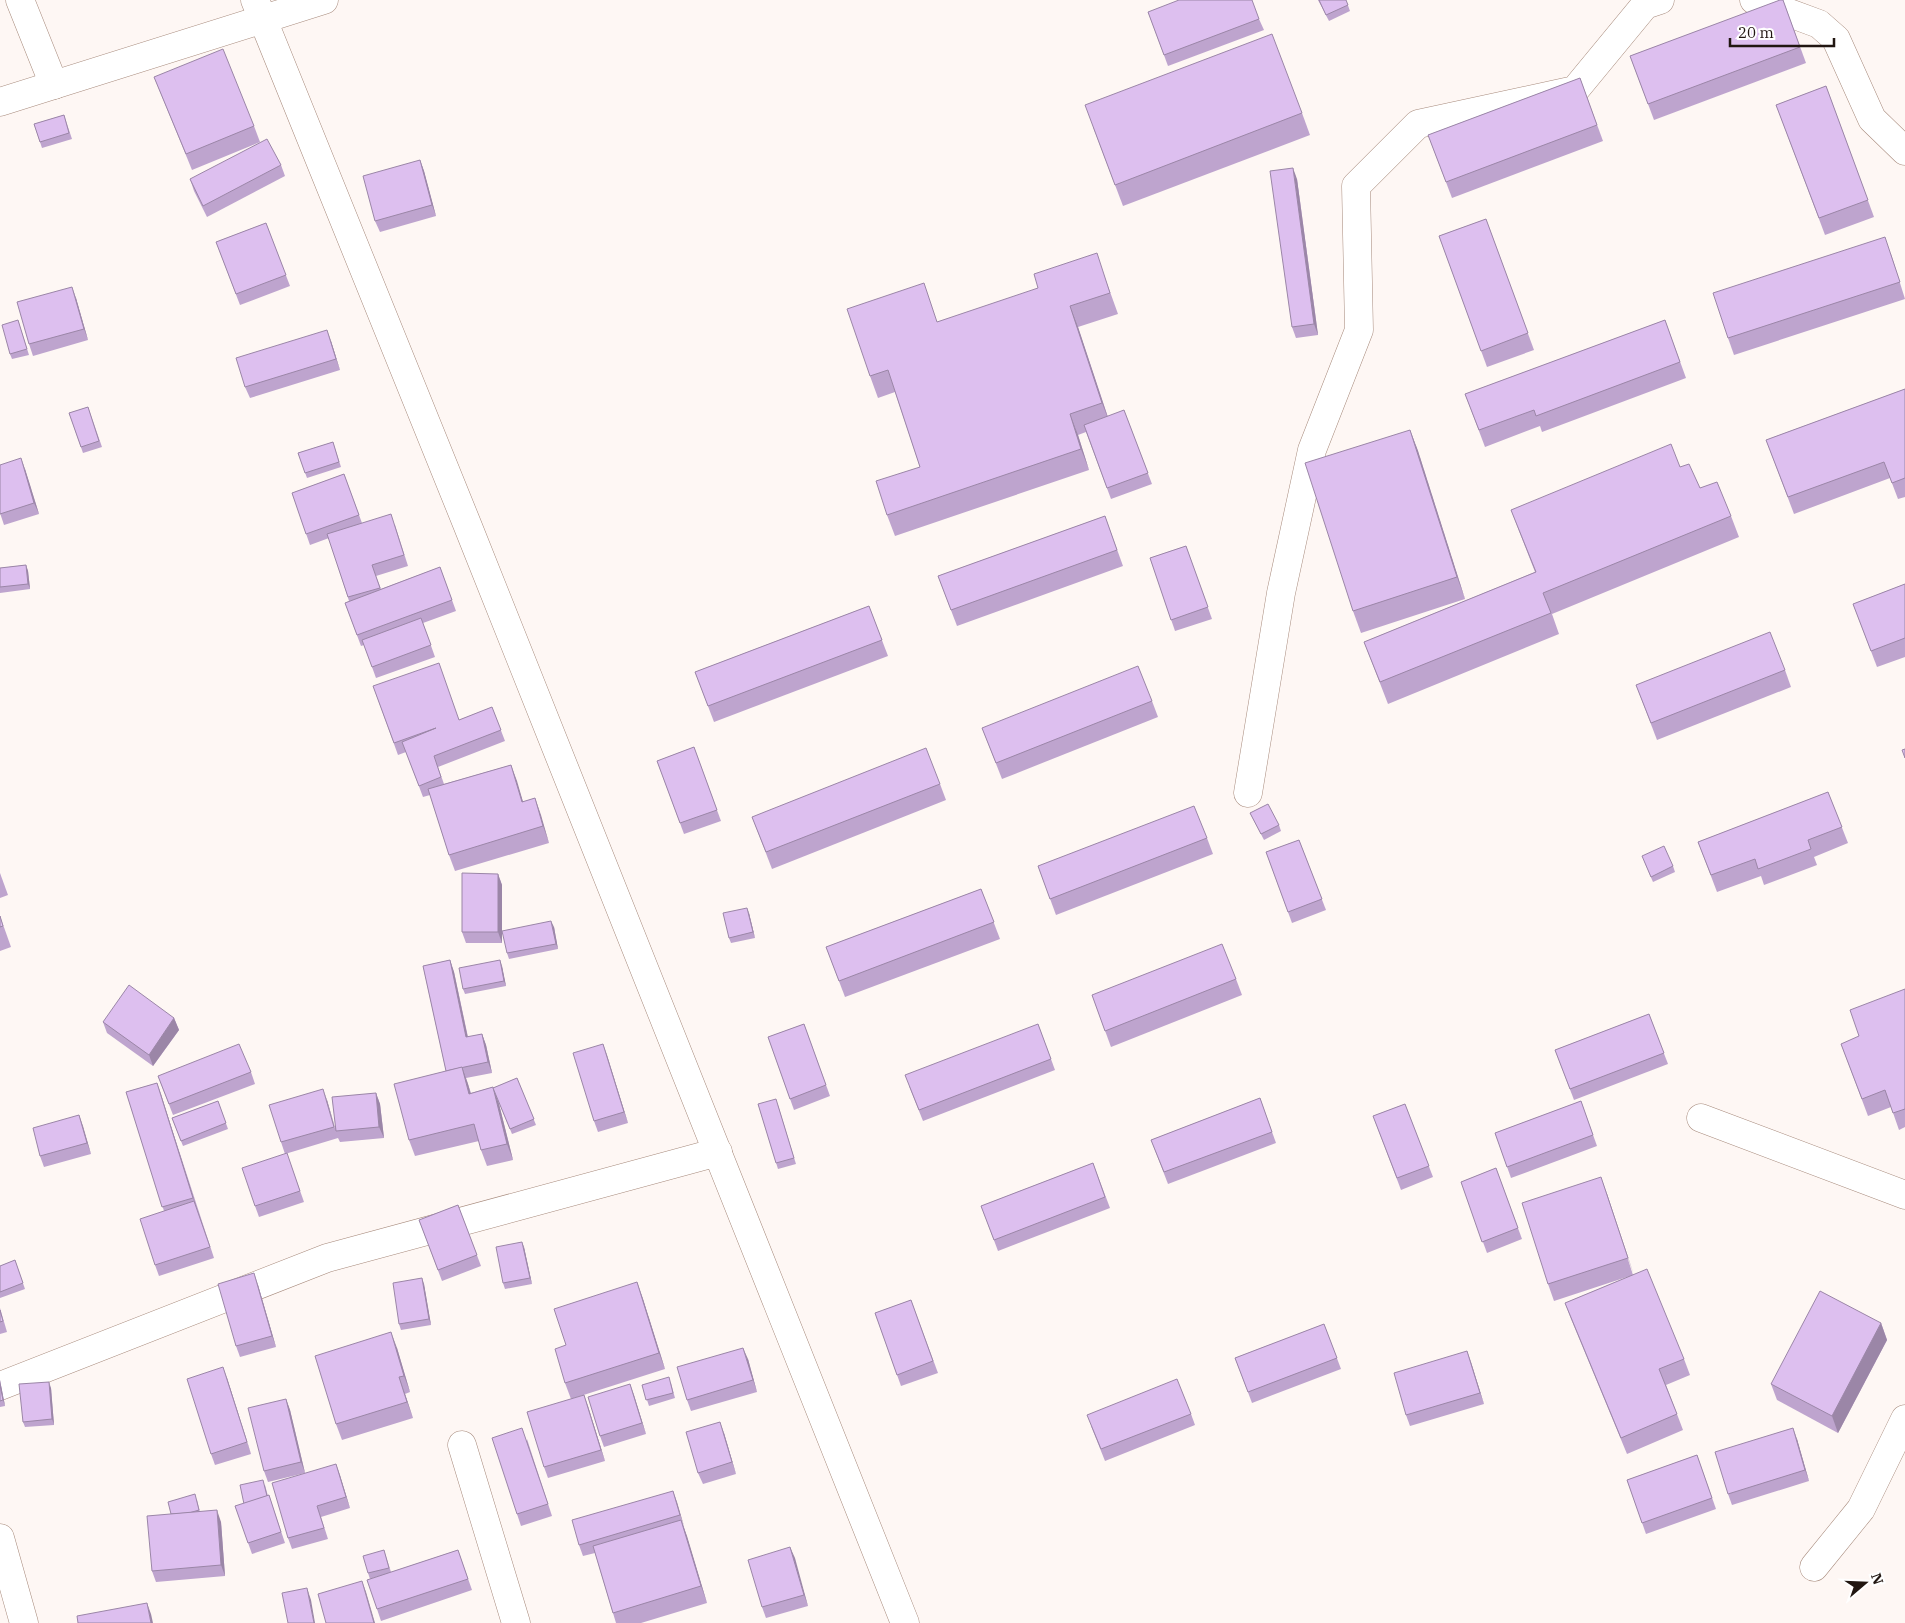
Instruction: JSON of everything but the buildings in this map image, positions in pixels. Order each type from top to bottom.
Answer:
[{"type":"street","points":[[20,0],[54,85]]},
{"type":"street","points":[[0,102],[54,85],[258,10],[324,0]]},
{"type":"street","points":[[1248,793],[1280,593],[1312,450],[1359,330],[1356,186],[1418,124],[1575,90],[1645,5],[1660,0]]},
{"type":"street","points":[[1754,0],[1819,24],[1836,40],[1872,119],[1905,151]]},
{"type":"street","points":[[258,10],[468,524],[905,1623]]},
{"type":"street","points":[[1701,1118],[1905,1195]]},
{"type":"street","points":[[0,1386],[327,1258],[718,1152]]},
{"type":"street","points":[[1814,1567],[1861,1509],[1905,1419]]},
{"type":"street","points":[[462,1444],[516,1623]]},
{"type":"street","points":[[0,1538],[24,1623]]}]
